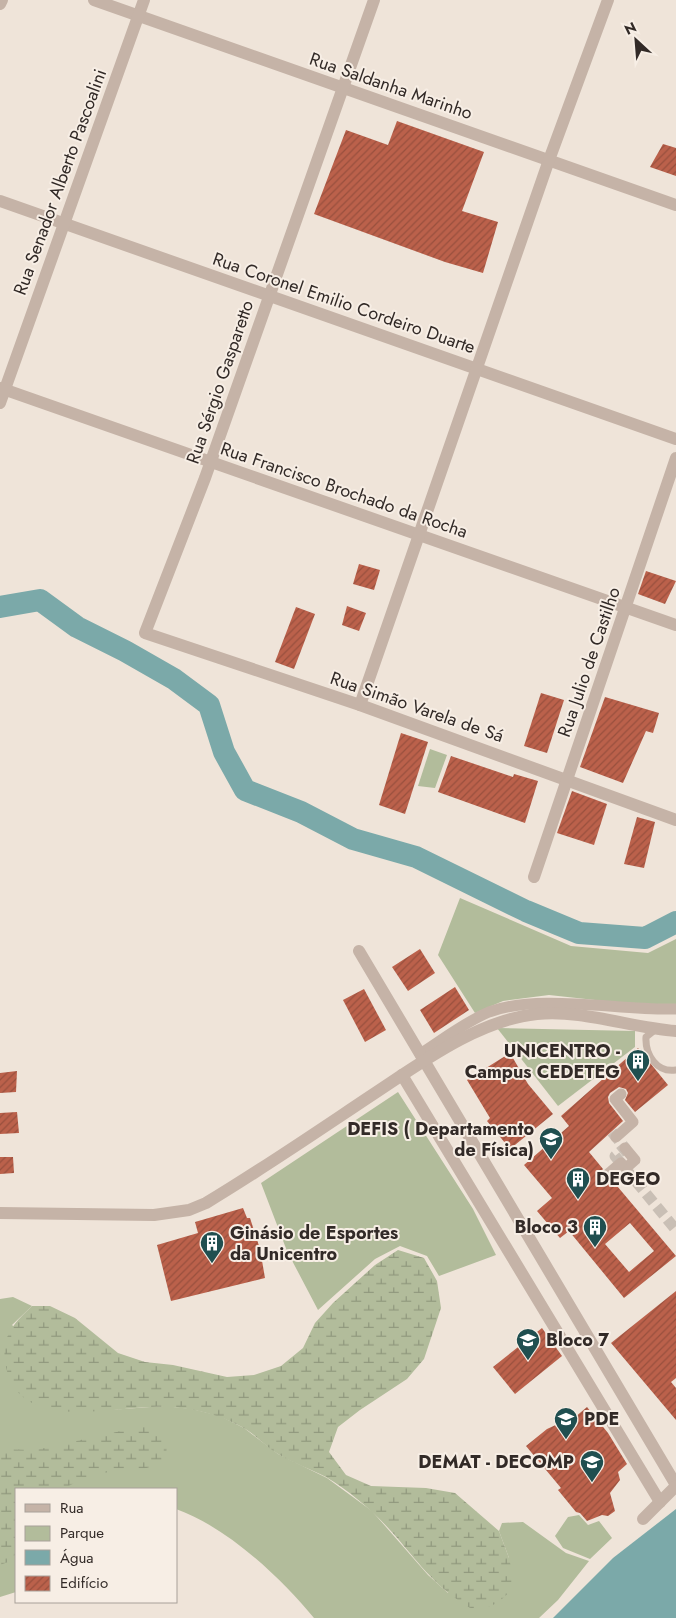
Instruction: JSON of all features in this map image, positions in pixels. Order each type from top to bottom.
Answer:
[{"type":"street","points":[[0,4],[2,0]]},
{"type":"street","name":"Rua Saldanha Marinho","points":[[94,0],[676,205]]},
{"type":"street","name":"Rua Senador Alberto Pascoalini","points":[[0,403],[2,389],[144,0]]},
{"type":"street","name":"Rua Sérgio Gasparetto","points":[[145,633],[210,462],[374,0]]},
{"type":"street","points":[[360,705],[550,160],[608,0]]},
{"type":"street","name":"Rua Coronel Emilio Cordeiro Duarte","points":[[0,201],[676,438]]},
{"type":"street","name":"Rua Francisco Brochado da Rocha","points":[[2,389],[676,625]]},
{"type":"street","name":"Rua Julio de Castilho","points":[[534,877],[676,458]]},
{"type":"street","name":"Rua Simão Varela de Sá","points":[[145,633],[360,705],[568,779],[676,820]]},
{"type":"street","points":[[359,951],[676,1486],[643,1519]]},
{"type":"street","points":[[0,1213],[154,1215],[189,1210],[223,1193],[402,1075],[422,1057],[477,1018],[502,1008],[546,1003],[649,1010],[676,1009]]},
{"type":"street","points":[[422,1057],[494,1023],[539,1013],[566,1015],[676,1032]]},
{"type":"street","points":[[402,1075],[660,1502]]},
{"type":"street","points":[[616,1137],[633,1122],[615,1099],[621,1094]]},
{"type":"street","points":[[607,1175],[635,1160],[625,1148]]},
{"type":"lane","points":[[656,1029],[646,1038],[650,1058],[660,1069],[676,1070]]},
{"type":"green space","points":[[430,749],[447,755],[435,788],[418,786]]},
{"type":"green space","points":[[460,898],[571,946],[648,953],[676,939],[676,1006],[650,1006],[549,995],[503,1001],[475,1013],[438,955]]},
{"type":"green space","points":[[497,1028],[635,1031],[635,1047],[558,1106]]},
{"type":"green space","points":[[398,1092],[473,1209],[496,1255],[439,1276],[427,1256],[400,1246],[375,1259],[318,1310],[287,1251],[261,1183]]},
{"type":"green space","points":[[398,1250],[424,1258],[437,1281],[441,1308],[424,1359],[407,1379],[338,1427],[329,1452],[346,1475],[371,1486],[426,1488],[455,1493],[499,1531],[509,1558],[515,1586],[501,1600],[485,1608],[469,1607],[448,1593],[368,1508],[335,1482],[278,1454],[233,1422],[196,1410],[166,1407],[74,1412],[50,1409],[30,1402],[15,1388],[6,1367],[6,1340],[13,1326],[32,1306],[50,1306],[75,1318],[118,1353],[145,1362],[173,1365],[227,1377],[254,1375],[281,1366],[303,1348],[315,1323],[333,1303],[375,1265]]},
{"type":"green space","points":[[13,1297],[32,1306],[12,1325],[109,1410],[164,1406],[192,1409],[220,1416],[244,1428],[278,1454],[327,1478],[372,1511],[428,1575],[448,1593],[509,1558],[499,1531],[502,1523],[523,1522],[566,1553],[589,1561],[558,1600],[539,1618],[314,1618],[269,1570],[251,1555],[214,1528],[178,1510],[178,1488],[15,1488],[15,1592],[0,1597],[0,1299]]},
{"type":"green space","points":[[143,1426],[168,1437],[165,1463],[139,1470],[113,1471],[86,1477],[65,1488],[15,1488],[15,1555],[8,1562],[0,1565],[0,1449],[36,1450]]},
{"type":"green space","points":[[579,1515],[588,1525],[599,1521],[612,1538],[590,1559],[563,1548],[555,1536],[568,1517]]},
{"type":"water","points":[[676,1509],[676,1618],[553,1618],[613,1558]]},
{"type":"building","points":[[397,121],[484,152],[462,211],[498,222],[483,273],[445,262],[314,214],[346,130],[388,145]]},
{"type":"building","points":[[663,144],[676,148],[676,176],[650,167]]},
{"type":"building","points":[[359,564],[380,570],[374,590],[353,584]]},
{"type":"building","points":[[646,571],[676,581],[665,604],[638,594]]},
{"type":"building","points":[[347,606],[366,613],[359,631],[342,625]]},
{"type":"building","points":[[296,607],[315,614],[294,669],[275,662]]},
{"type":"building","points":[[541,693],[564,700],[547,753],[524,746]]},
{"type":"building","points":[[605,697],[659,713],[653,733],[646,731],[623,783],[580,767]]},
{"type":"building","points":[[401,733],[428,742],[405,814],[379,805]]},
{"type":"building","points":[[451,756],[513,777],[514,774],[538,781],[525,823],[438,792]]},
{"type":"building","points":[[572,791],[607,804],[594,845],[557,833]]},
{"type":"building","points":[[637,817],[655,822],[644,868],[624,864]]},
{"type":"building","points":[[420,949],[435,973],[408,991],[392,967]]},
{"type":"building","points":[[455,987],[469,1010],[434,1033],[420,1010]]},
{"type":"building","points":[[364,989],[386,1030],[365,1042],[343,1000]]},
{"type":"building","points":[[638,1048],[668,1085],[635,1112],[625,1100],[628,1093],[626,1089],[619,1087],[610,1093],[608,1097],[609,1103],[623,1121],[589,1152],[603,1169],[600,1173],[601,1179],[605,1182],[612,1180],[676,1256],[624,1298],[569,1231],[560,1238],[537,1211],[552,1198],[524,1165],[569,1126],[561,1116]],"holes":[[[630,1223],[654,1251],[629,1272],[605,1244]]]},
{"type":"building","points":[[510,1053],[528,1084],[553,1114],[510,1149],[487,1121],[490,1118],[467,1080]]},
{"type":"building","points":[[17,1071],[16,1092],[0,1093],[0,1073]]},
{"type":"building","points":[[17,1112],[19,1133],[0,1134],[0,1113]]},
{"type":"building","points":[[0,1157],[13,1157],[14,1173],[0,1174]]},
{"type":"building","name":"Ginásio de Esportes da Unicentro","points":[[243,1208],[247,1218],[250,1218],[260,1249],[265,1278],[171,1301],[157,1245],[198,1233],[195,1222]]},
{"type":"building","points":[[676,1291],[676,1378],[671,1382],[676,1388],[676,1420],[611,1343]]},
{"type":"building","name":"Bloco 7","points":[[542,1328],[562,1356],[515,1394],[493,1367]]},
{"type":"building","points":[[587,1407],[608,1433],[627,1464],[618,1472],[620,1480],[610,1493],[615,1511],[608,1516],[602,1515],[587,1521],[580,1513],[576,1512],[558,1490],[561,1488],[526,1446],[547,1429],[560,1423],[568,1423]]},
{"type":"waterway","points":[[0,607],[40,600],[77,627],[125,651],[174,679],[209,705],[224,752],[245,790],[301,812],[353,839],[416,857],[526,911],[579,933],[645,938],[676,922]]},
{"type":"tunnel","points":[[612,1132],[625,1148],[615,1156],[676,1230]]},
{"type":"place","name":"UNICENTRO - Campus CEDETEG","points":[[638,1082]]},
{"type":"place","name":"DEFIS ( Departamento de Física)","points":[[551,1160]]},
{"type":"place","name":"DEGEO","points":[[578,1200]]},
{"type":"place","name":"Bloco 3","points":[[595,1248]]},
{"type":"place","name":"Ginásio de Esportes da Unicentro","points":[[212,1264]]},
{"type":"place","name":"Bloco 7","points":[[528,1361]]},
{"type":"place","name":"PDE","points":[[566,1440]]},
{"type":"place","name":"DEMAT - DECOMP","points":[[592,1483]]}]
